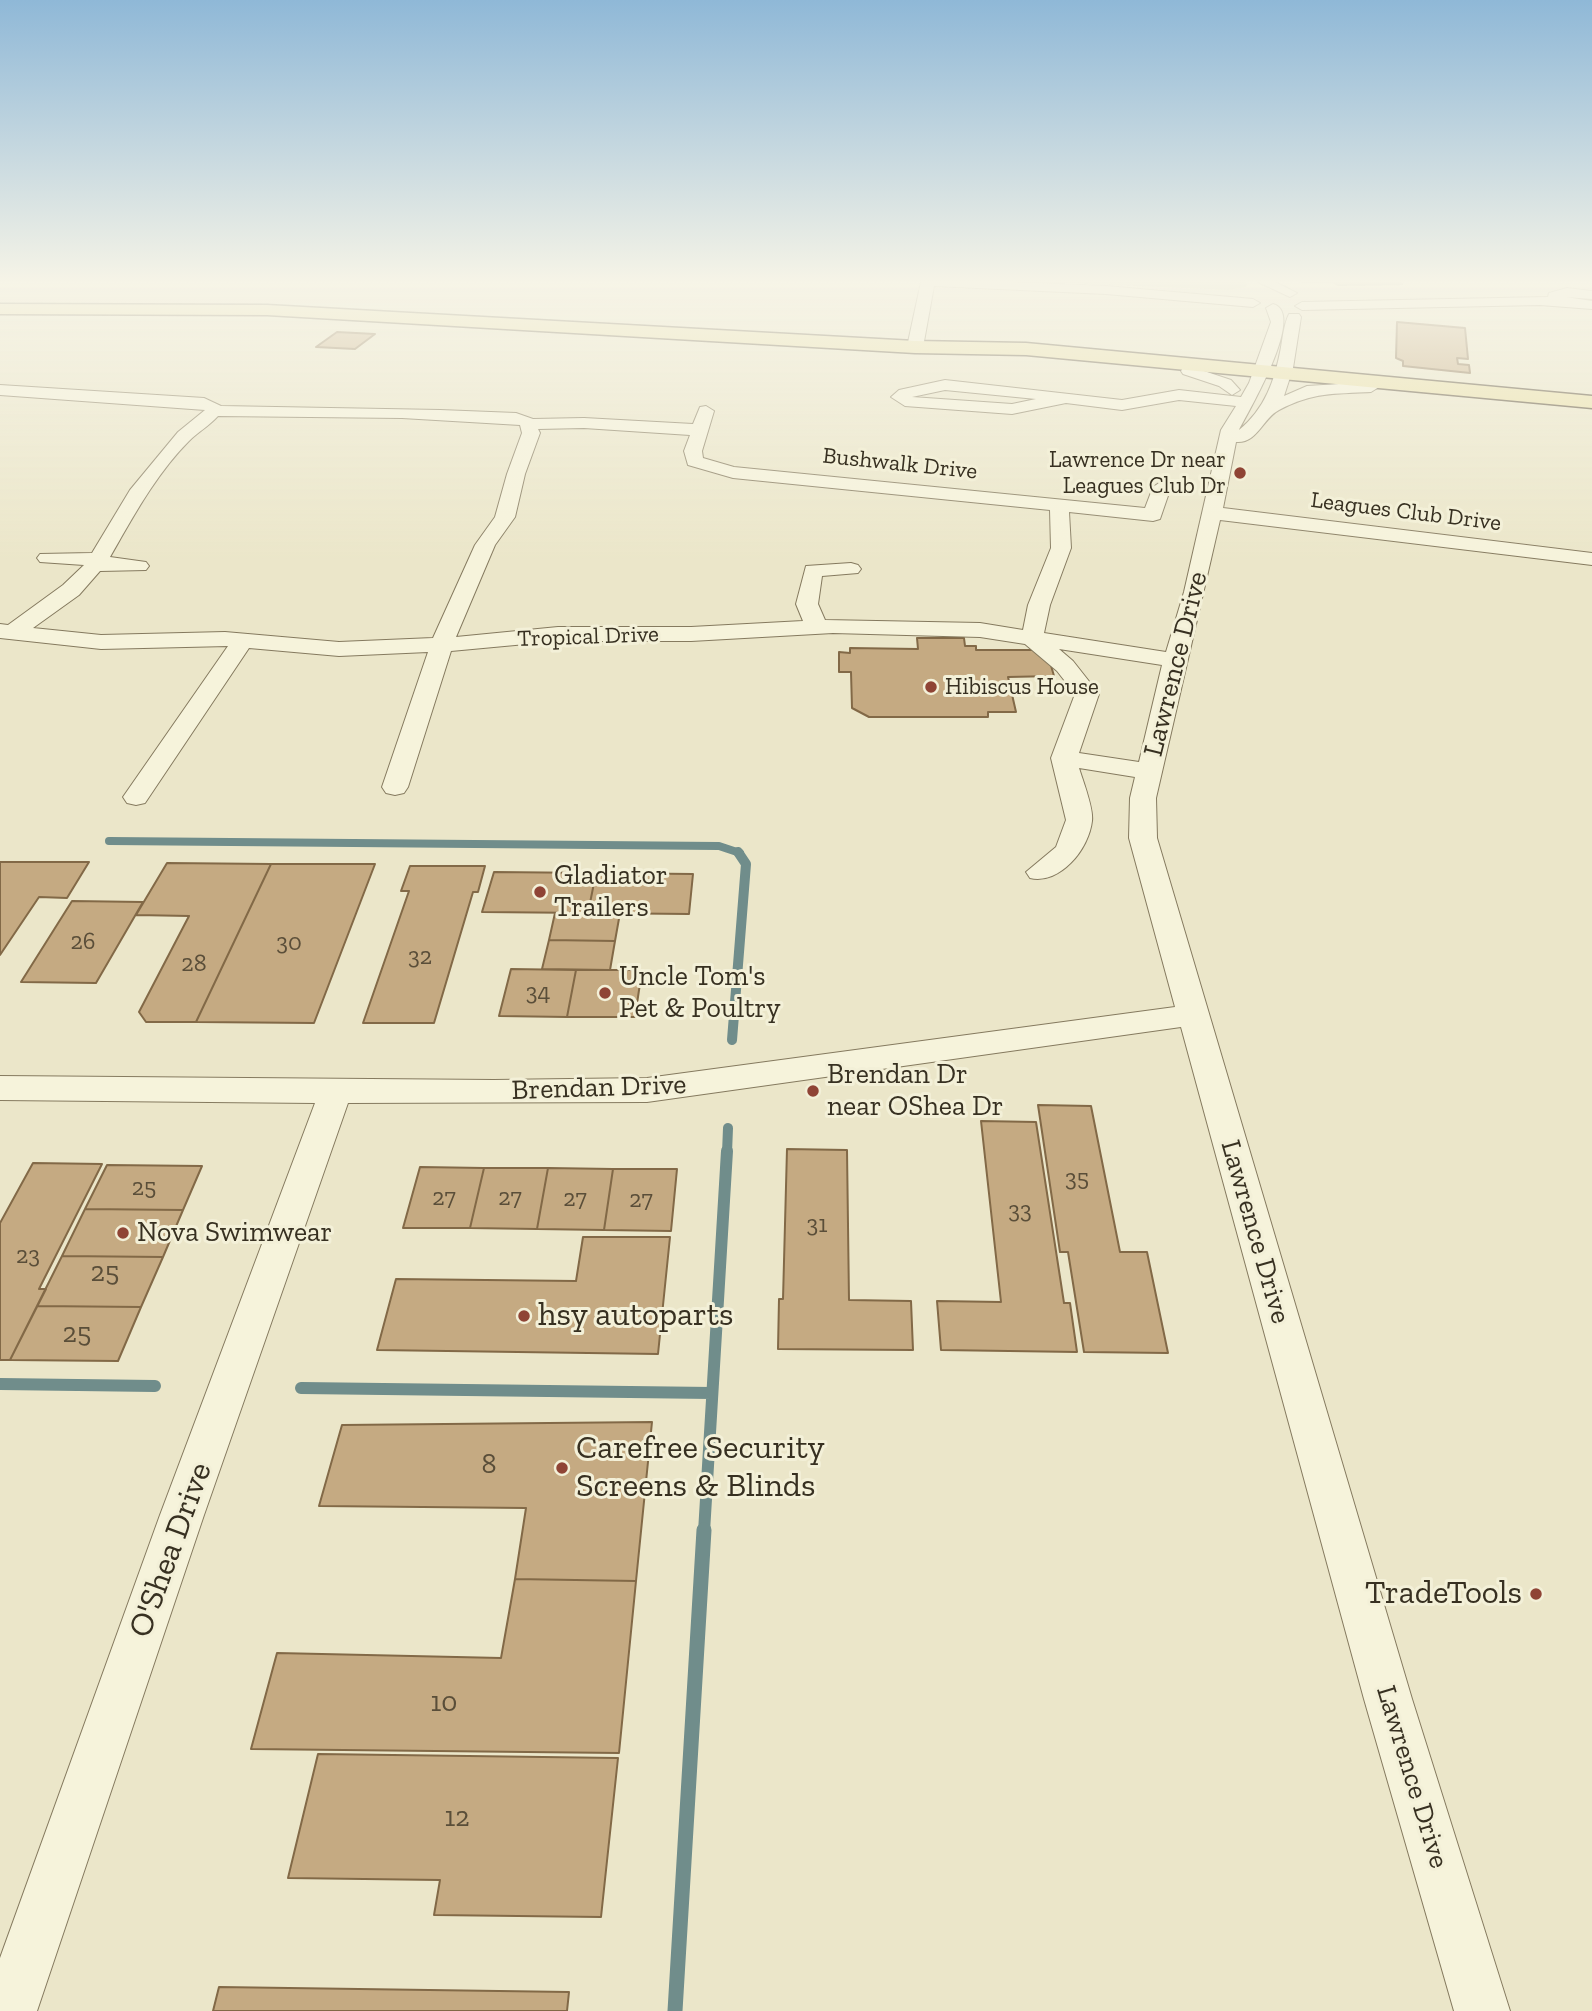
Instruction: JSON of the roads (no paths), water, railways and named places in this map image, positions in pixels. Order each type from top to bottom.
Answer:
[{"type":"main road","points":[[1290,376],[1592,412]]},
{"type":"main road","points":[[1294,376],[1592,402]]},
{"type":"street","points":[[1204,376],[1226,383],[1242,403]]},
{"type":"street","name":"Lawrence Drive","points":[[1257,376],[1230,430],[1213,513],[1149,771],[1142,809],[1143,838],[1388,1699],[1482,2011]]},
{"type":"street","points":[[1227,447],[1247,434],[1268,409],[1284,376]]},
{"type":"street","points":[[1067,398],[1032,407],[1000,409],[905,401],[900,397],[905,393],[927,388],[961,385],[1067,398],[1122,405],[1179,395],[1242,403]]},
{"type":"street","points":[[1268,409],[1285,403],[1300,392],[1371,387]]},
{"type":"street","points":[[0,390],[204,403],[212,409],[522,415],[584,423],[699,430]]},
{"type":"street","points":[[6,632],[71,590],[98,562],[137,494],[184,436],[212,409],[239,394]]},
{"type":"street","points":[[321,410],[340,404],[346,394]]},
{"type":"street","name":"Bushwalk Drive","points":[[706,411],[693,451],[694,461],[733,472],[1153,515],[1162,487]]},
{"type":"street","points":[[395,787],[442,644],[485,545],[505,517],[516,474],[531,433],[522,415]]},
{"type":"street","points":[[1040,872],[1068,851],[1079,820],[1064,758],[1087,694],[1065,666],[1032,638],[1039,605],[1061,548],[1059,506]]},
{"type":"street","name":"Leagues Club Drive","points":[[1213,513],[1592,559]]},
{"type":"street","points":[[47,558],[139,566]]},
{"type":"street","points":[[817,627],[807,604],[813,569],[851,569]]},
{"type":"street","name":"Tropical Drive","points":[[6,632],[101,642],[243,640],[339,649],[558,634],[691,634],[817,627],[980,630],[1175,660]]},
{"type":"street","points":[[136,797],[243,640]]},
{"type":"street","points":[[1064,758],[1149,771]]},
{"type":"street","name":"Brendan Drive","points":[[0,1088],[593,1092],[685,1086],[1193,1015]]},
{"type":"street","name":"O'Shea Drive","points":[[9,2011],[182,1515],[336,1090]]},
{"type":"waterway","points":[[109,841],[719,846],[738,852]]},
{"type":"waterway","points":[[732,1040],[746,864],[738,852]]},
{"type":"waterway","points":[[727,1153],[728,1128]]},
{"type":"waterway","points":[[704,1532],[727,1151]]},
{"type":"waterway","points":[[0,1384],[155,1386]]},
{"type":"waterway","points":[[301,1388],[712,1393]]},
{"type":"waterway","points":[[675,2011],[704,1530]]},
{"type":"place","name":"Lawrence Dr near Leagues Club Dr","points":[[1240,473]]},
{"type":"place","name":"Hibiscus House","points":[[931,687]]},
{"type":"place","name":"Gladiator Trailers","points":[[540,892]]},
{"type":"place","name":"Uncle Tom's Pet & Poultry","points":[[605,993]]},
{"type":"place","name":"Brendan Dr near OShea Dr","points":[[813,1091]]},
{"type":"place","name":"Nova Swimwear","points":[[123,1233]]},
{"type":"place","name":"hsy autoparts","points":[[524,1316]]},
{"type":"place","name":"Carefree Security Screens & Blinds","points":[[562,1468]]},
{"type":"place","name":"TradeTools","points":[[1536,1594]]}]
